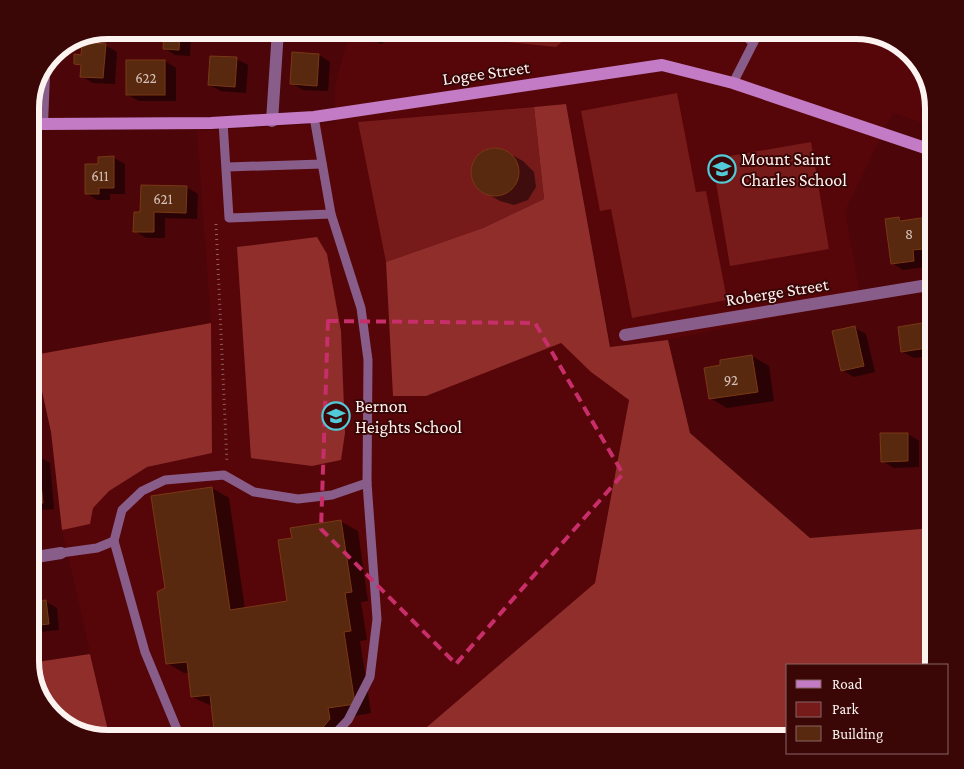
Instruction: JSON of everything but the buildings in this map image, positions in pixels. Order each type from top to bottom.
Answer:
[{"type":"street","points":[[272,121],[277,39]]},
{"type":"street","name":"Logee Street","points":[[39,122],[272,121],[314,117],[662,65],[734,83],[925,147]]},
{"type":"street","points":[[39,104],[42,88]]},
{"type":"street","name":"Roberge Street","points":[[625,336],[925,286]]},
{"type":"street","points":[[39,557],[61,553]]},
{"type":"lane","points":[[749,39],[753,43]]},
{"type":"lane","points":[[734,83],[755,39]]},
{"type":"lane","points":[[314,117],[330,214],[361,308],[367,352],[367,483],[377,619],[370,677],[348,720],[339,730]]},
{"type":"lane","points":[[223,122],[229,218],[330,214]]},
{"type":"lane","points":[[226,168],[322,164]]},
{"type":"lane","points":[[177,730],[145,652],[114,541],[122,510],[142,491],[165,480],[224,475],[254,492],[298,499],[332,495],[367,483]]},
{"type":"lane","points":[[61,553],[97,548],[114,541]]},
{"type":"path","points":[[216,222],[228,462],[224,475]]},
{"type":"highlighted area","points":[[328,321],[535,323],[623,474],[456,664],[321,529]]},
{"type":"shaded area","name":"Bernon Heights School","points":[[348,39],[856,39],[878,42],[891,48],[911,66],[923,90],[925,124],[893,113],[845,211],[861,300],[668,340],[611,347],[566,104],[358,122],[483,228],[561,343],[591,372],[629,400],[595,583],[424,730],[108,730],[62,530],[51,432],[39,378],[39,354],[211,323],[197,131],[335,123],[335,87]]},
{"type":"shaded area","points":[[566,104],[610,347],[668,340],[690,433],[810,538],[925,529],[925,664],[786,664],[786,730],[424,730],[595,583],[629,400],[591,372],[561,343],[426,396],[393,396],[386,262],[483,228],[544,199],[534,107]]},
{"type":"shaded area","points":[[317,237],[327,254],[341,331],[345,433],[341,460],[312,466],[251,458],[237,247]]},
{"type":"shaded area","points":[[211,323],[212,453],[147,467],[109,491],[93,508],[90,524],[62,530],[51,432],[39,378],[39,354]]},
{"type":"shaded area","points":[[90,654],[108,730],[94,729],[81,725],[62,713],[46,692],[41,679],[39,662]]},
{"type":"green space","points":[[478,39],[565,39],[556,47]]},
{"type":"green space","points":[[677,93],[696,192],[706,191],[727,300],[632,318],[611,209],[600,211],[581,111]]},
{"type":"green space","points":[[534,107],[544,199],[483,228],[386,262],[358,122]]},
{"type":"green space","points":[[811,142],[829,249],[730,266],[712,159]]},
{"type":"place","name":"Mount Saint Charles School","points":[[722,169]]},
{"type":"place","name":"Bernon Heights School","points":[[336,416]]}]
